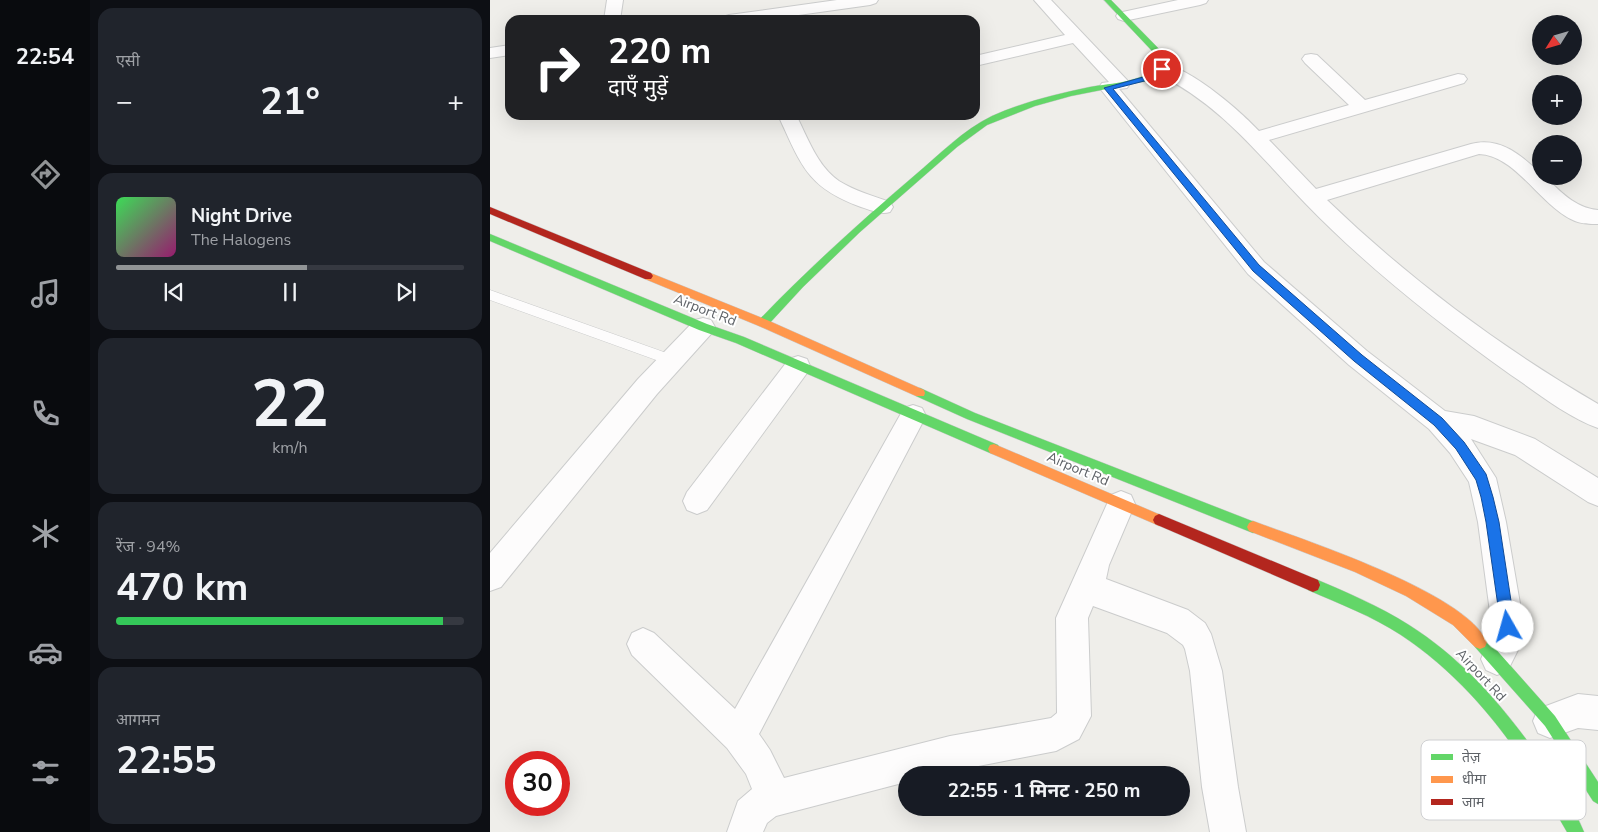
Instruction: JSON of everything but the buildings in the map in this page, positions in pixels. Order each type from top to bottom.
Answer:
[{"type":"main road","points":[[763,323],[801,282],[883,207],[970,134],[995,119],[1044,102],[1149,78],[1162,69],[1162,61],[1156,51],[1107,0]]},
{"type":"main road","points":[[490,210],[763,323],[971,416],[1351,565],[1412,592],[1459,621],[1497,659],[1550,721],[1562,740]]},
{"type":"main road","name":"Airport Rd","points":[[490,237],[703,327],[740,340],[913,416],[1308,583],[1376,614],[1418,638],[1456,666],[1518,740]]},
{"type":"main road","points":[[1586,777],[1598,796]]},
{"type":"main road","name":"Airport Rd","points":[[1569,820],[1576,832]]},
{"type":"street","points":[[613,15],[615,0]]},
{"type":"street","points":[[764,15],[870,0]]},
{"type":"street","points":[[1042,0],[1076,37],[1256,268],[1358,358],[1438,421],[1460,445],[1482,478],[1492,522],[1508,627],[1503,648],[1497,659]]},
{"type":"street","points":[[1124,16],[1200,0]]},
{"type":"street","points":[[980,60],[1076,37]]},
{"type":"street","points":[[490,53],[505,51]]},
{"type":"street","points":[[1311,59],[1362,107]]},
{"type":"street","points":[[1162,69],[1190,82],[1236,118],[1363,247],[1408,286],[1495,350],[1568,400],[1598,417]]},
{"type":"street","points":[[1255,138],[1458,79]]},
{"type":"street","points":[[790,120],[809,159],[827,182],[883,207]]},
{"type":"street","points":[[1312,197],[1478,148],[1491,146],[1507,156],[1572,210],[1586,217],[1598,217]]},
{"type":"street","points":[[490,576],[631,404],[670,360],[703,327]]},
{"type":"street","points":[[697,501],[798,366]]},
{"type":"street","points":[[740,736],[913,416]]},
{"type":"street","points":[[1438,421],[1474,428],[1524,447],[1598,493]]},
{"type":"street","points":[[745,832],[746,820],[753,810],[762,803],[776,798],[950,753],[1056,734],[1072,723],[1074,716],[1072,618],[1080,599],[1089,585],[1094,564],[1121,504]]},
{"type":"street","points":[[1089,585],[1101,594],[1177,620],[1194,634],[1200,645],[1206,671],[1220,787],[1228,832]]},
{"type":"street","points":[[643,644],[740,736],[758,762],[776,798]]},
{"type":"street","points":[[1550,721],[1578,711],[1598,713]]},
{"type":"lane","points":[[490,294],[670,360]]},
{"type":"traffic: fast","points":[[763,323],[800,284],[857,230],[954,145],[974,130],[1013,110],[1071,94],[1149,78],[1162,69],[1162,61],[1156,51],[1107,0]]},
{"type":"traffic: fast","points":[[490,237],[703,327],[740,340],[994,449]]},
{"type":"traffic: fast","points":[[920,393],[971,416],[1253,527]]},
{"type":"traffic: fast","points":[[1313,585],[1394,623],[1433,649],[1481,695],[1518,740]]},
{"type":"traffic: fast","points":[[1480,642],[1550,721],[1562,740]]},
{"type":"traffic: fast","points":[[1586,777],[1598,796]]},
{"type":"traffic: fast","points":[[1569,820],[1576,832]]},
{"type":"traffic: slow","points":[[648,276],[763,323],[920,393]]},
{"type":"traffic: slow","points":[[994,449],[1159,520]]},
{"type":"traffic: slow","points":[[1253,527],[1359,567],[1411,591],[1458,620],[1480,642]]},
{"type":"traffic: jam","points":[[490,210],[648,276]]},
{"type":"traffic: jam","points":[[1159,520],[1313,585]]},
{"type":"route","points":[[1162,69],[1149,78],[1108,88],[1256,268],[1358,358],[1438,421],[1460,445],[1482,478],[1492,522],[1508,627]]}]
